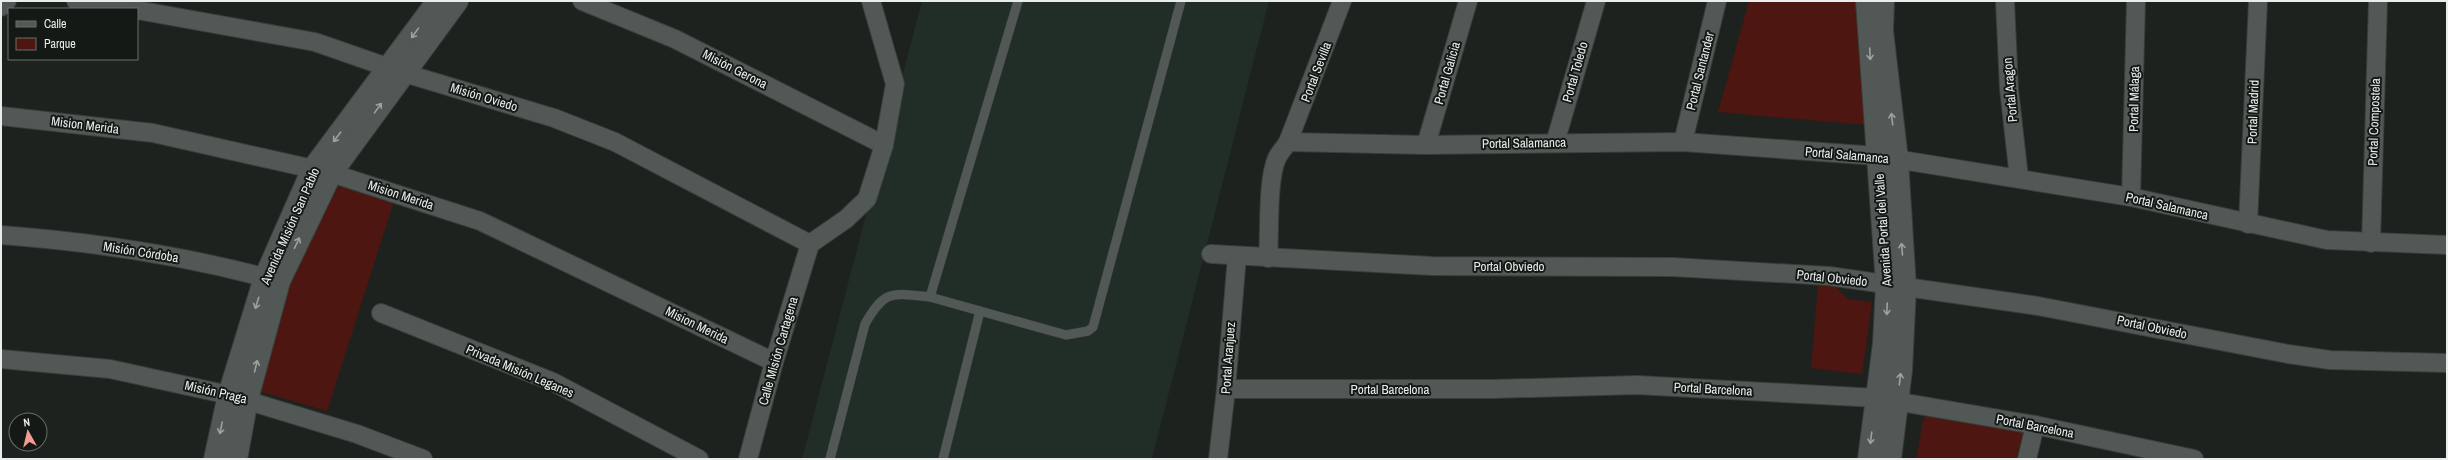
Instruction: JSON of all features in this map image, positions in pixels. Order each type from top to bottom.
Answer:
[{"type":"street","points":[[1,7],[7,1]]},
{"type":"street","points":[[76,1],[124,8]]},
{"type":"street","name":"Avenida Misión San Pablo","points":[[397,70],[438,1]]},
{"type":"street","name":"Avenida Misión San Pablo","points":[[215,459],[238,397],[272,279],[322,171],[397,70],[457,1]]},
{"type":"street","name":"Misión Gerona","points":[[582,1],[675,39],[884,145]]},
{"type":"street","points":[[810,244],[846,219],[866,200],[884,145],[895,84],[871,1]]},
{"type":"street","name":"Portal Sevilla","points":[[1268,258],[1272,179],[1277,157],[1288,142],[1342,1]]},
{"type":"street","name":"Portal Galicia","points":[[1426,145],[1468,1]]},
{"type":"street","name":"Portal Toledo","points":[[1555,143],[1596,1]]},
{"type":"street","name":"Portal Santander","points":[[1683,142],[1717,1]]},
{"type":"street","name":"Avenida Portal del Valle","points":[[1867,1],[1887,158]]},
{"type":"street","name":"Avenida Portal del Valle","points":[[1883,1],[1887,158],[1896,286],[1884,344],[1890,459]]},
{"type":"street","name":"Portal Aragon","points":[[2005,1],[2009,89],[2019,178]]},
{"type":"street","name":"Portal Málaga","points":[[2131,197],[2136,1]]},
{"type":"street","name":"Portal Madrid","points":[[2248,224],[2258,1]]},
{"type":"street","name":"Portal Compostela","points":[[2371,243],[2378,1]]},
{"type":"street","name":"Misión Oviedo","points":[[138,10],[315,42],[397,70],[554,118],[615,142],[810,244]]},
{"type":"street","name":"Mision Merida","points":[[1,116],[153,134],[322,171],[480,221],[774,362]]},
{"type":"street","name":"Portal Salamanca","points":[[1288,142],[1426,145],[1683,142],[1887,158],[2131,197],[2248,224],[2327,240],[2447,245]]},
{"type":"street","name":"Misión Córdoba","points":[[1,235],[55,239],[180,258],[272,279]]},
{"type":"street","name":"Calle Misión Cartagena","points":[[748,459],[774,362],[810,244]]},
{"type":"street","name":"Portal Obviedo","points":[[1211,254],[1432,266],[1673,267],[1829,276],[2038,306],[2288,354],[2330,360],[2447,363]]},
{"type":"street","name":"Portal Aranjuez","points":[[1218,459],[1226,389],[1237,256]]},
{"type":"street","name":"Privada Misión Leganes","points":[[381,313],[553,382],[699,459]]},
{"type":"street","name":"Misión Praga","points":[[1,359],[110,369],[238,397],[357,434],[423,459]]},
{"type":"street","name":"Portal Barcelona","points":[[1226,389],[1485,389],[1637,385],[1887,400],[2034,425],[2194,459]]},
{"type":"street","name":"Avenida Misión San Pablo","points":[[236,459],[238,397]]},
{"type":"street","name":"Avenida Portal del Valle","points":[[1869,459],[1887,400]]},
{"type":"street","points":[[2027,459],[2034,425]]},
{"type":"lane","points":[[930,297],[1018,1]]},
{"type":"lane","points":[[830,459],[865,324],[876,305],[884,298],[897,294],[930,297],[1066,335],[1088,332],[1093,326],[1181,1]]},
{"type":"lane","points":[[942,459],[980,311]]},
{"type":"shaded area","points":[[922,1],[1269,1],[1152,459],[802,459]]},
{"type":"green space","points":[[1749,1],[1860,1],[1867,125],[1718,112]]},
{"type":"green space","points":[[342,180],[395,198],[327,411],[255,390],[286,285]]},
{"type":"green space","points":[[1818,284],[1835,286],[1848,299],[1872,302],[1862,374],[1811,368]]},
{"type":"green space","points":[[1924,416],[2024,431],[2016,459],[1916,459]]}]
